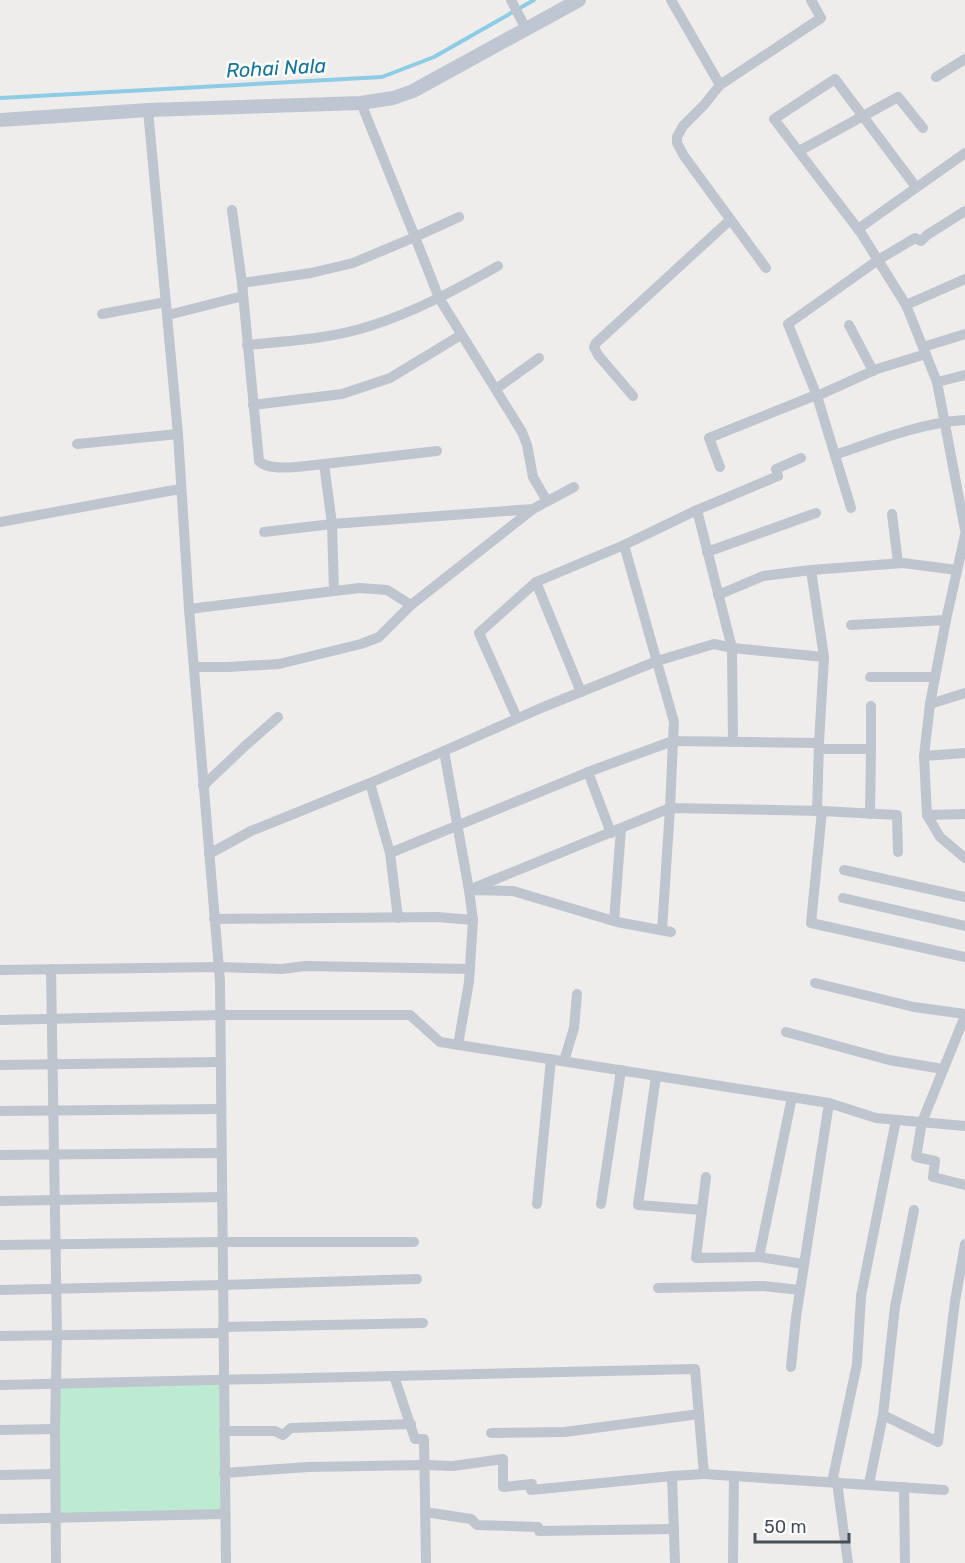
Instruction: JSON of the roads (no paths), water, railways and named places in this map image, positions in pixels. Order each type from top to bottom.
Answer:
[{"type":"street","points":[[511,0],[525,26]]},
{"type":"street","points":[[0,120],[148,110],[361,103],[393,98],[413,92],[525,26],[579,0]]},
{"type":"street","points":[[670,0],[720,84]]},
{"type":"street","points":[[766,268],[684,156],[677,142],[677,136],[720,84],[821,18],[811,0]]},
{"type":"street","points":[[936,76],[965,59]]},
{"type":"street","points":[[916,187],[835,79],[774,119],[858,229],[906,305],[938,382],[961,484],[965,530]]},
{"type":"street","points":[[799,152],[898,97],[923,128]]},
{"type":"street","points":[[361,103],[439,298],[522,432],[533,477],[548,501]]},
{"type":"street","points":[[148,110],[178,434],[189,609],[219,967],[226,1563]]},
{"type":"street","points":[[858,229],[965,153]]},
{"type":"street","points":[[232,210],[242,284],[259,461],[264,466],[277,467],[437,451]]},
{"type":"street","points":[[851,508],[817,396],[788,324],[878,260],[915,238],[921,241],[965,211]]},
{"type":"street","points":[[242,284],[311,273],[353,263],[459,217]]},
{"type":"street","points":[[633,396],[598,356],[594,347],[596,343],[730,220]]},
{"type":"street","points":[[247,345],[315,339],[369,327],[439,298],[498,266]]},
{"type":"street","points":[[906,305],[965,279]]},
{"type":"street","points":[[168,315],[243,296]]},
{"type":"street","points":[[102,314],[166,302]]},
{"type":"street","points":[[849,325],[873,372]]},
{"type":"street","points":[[720,467],[709,438],[965,334]]},
{"type":"street","points":[[253,405],[342,394],[390,378],[461,335]]},
{"type":"street","points":[[496,389],[539,358]]},
{"type":"street","points":[[938,382],[965,375]]},
{"type":"street","points":[[835,455],[900,432],[945,421],[965,420]]},
{"type":"street","points":[[76,444],[178,434]]},
{"type":"street","points":[[517,718],[479,633],[536,582],[778,476],[776,469],[801,458]]},
{"type":"street","points":[[324,464],[332,524],[334,591]]},
{"type":"street","points":[[194,667],[279,664],[361,644],[379,637],[411,605],[533,509],[574,487]]},
{"type":"street","points":[[0,522],[180,489]]},
{"type":"street","points":[[264,532],[332,524],[533,509]]},
{"type":"street","points":[[697,510],[732,648],[733,742]]},
{"type":"street","points":[[707,552],[816,513]]},
{"type":"street","points":[[892,514],[898,563]]},
{"type":"street","points":[[965,536],[935,677],[924,756],[927,815],[940,837],[965,858]]},
{"type":"street","points":[[469,890],[513,891],[614,921],[667,931],[674,722],[624,545]]},
{"type":"street","points":[[718,595],[763,576],[811,570],[898,563],[957,570]]},
{"type":"street","points":[[811,570],[824,657],[819,746],[820,811],[811,923],[965,957]]},
{"type":"street","points":[[536,582],[581,692]]},
{"type":"street","points":[[189,609],[360,588],[387,590],[411,605]]},
{"type":"street","points":[[851,624],[946,620]]},
{"type":"street","points":[[209,854],[251,831],[657,661],[714,644],[732,648],[824,657]]},
{"type":"street","points":[[870,677],[935,677]]},
{"type":"street","points":[[930,704],[965,693]]},
{"type":"street","points":[[870,814],[871,706]]},
{"type":"street","points":[[203,786],[278,717]]},
{"type":"street","points":[[390,854],[588,772],[674,741],[871,749]]},
{"type":"street","points":[[444,750],[473,920],[469,982],[458,1045]]},
{"type":"street","points":[[924,756],[965,753]]},
{"type":"street","points":[[588,772],[616,831],[614,921]]},
{"type":"street","points":[[370,783],[390,854],[398,918]]},
{"type":"street","points":[[469,890],[670,808],[897,815],[898,852]]},
{"type":"street","points":[[927,815],[965,814]]},
{"type":"street","points":[[844,870],[965,897]]},
{"type":"street","points":[[843,898],[965,926]]},
{"type":"street","points":[[214,919],[437,917],[473,920]]},
{"type":"street","points":[[0,970],[219,967],[282,969],[305,966],[470,969]]},
{"type":"street","points":[[51,969],[57,1335],[56,1563]]},
{"type":"street","points":[[815,983],[914,1006],[965,1015],[961,1035],[943,1069],[922,1122],[916,1157],[935,1161],[933,1177],[965,1185]]},
{"type":"street","points":[[564,1061],[574,1028],[577,994]]},
{"type":"street","points":[[0,1020],[220,1015],[410,1015],[440,1042],[829,1103],[876,1118],[965,1126]]},
{"type":"street","points":[[786,1032],[889,1060],[943,1069]]},
{"type":"street","points":[[537,1204],[551,1059]]},
{"type":"street","points":[[0,1065],[220,1062]]},
{"type":"street","points":[[601,1204],[621,1070]]},
{"type":"street","points":[[656,1076],[638,1205],[702,1210]]},
{"type":"street","points":[[759,1257],[792,1097]]},
{"type":"street","points":[[791,1367],[800,1290],[829,1103]]},
{"type":"street","points":[[0,1111],[221,1109]]},
{"type":"street","points":[[848,1563],[834,1482],[857,1364],[861,1296],[896,1120]]},
{"type":"street","points":[[0,1155],[221,1153]]},
{"type":"street","points":[[706,1177],[696,1258],[759,1257],[804,1264]]},
{"type":"street","points":[[0,1201],[222,1197]]},
{"type":"street","points":[[869,1484],[883,1415],[896,1307],[914,1210]]},
{"type":"street","points":[[0,1245],[414,1242]]},
{"type":"street","points":[[883,1415],[938,1442],[955,1300],[965,1244]]},
{"type":"street","points":[[0,1290],[417,1279]]},
{"type":"street","points":[[658,1288],[763,1286],[800,1290]]},
{"type":"street","points":[[0,1336],[423,1323]]},
{"type":"street","points":[[0,1385],[694,1370],[704,1474]]},
{"type":"street","points":[[394,1376],[415,1438],[424,1439],[426,1563]]},
{"type":"street","points":[[491,1433],[565,1432],[699,1414]]},
{"type":"street","points":[[224,1431],[275,1431],[283,1435],[291,1428],[411,1425]]},
{"type":"street","points":[[0,1430],[55,1429]]},
{"type":"street","points":[[224,1473],[308,1467],[453,1466],[503,1459],[503,1487],[532,1484],[531,1490],[704,1474],[944,1490]]},
{"type":"street","points":[[0,1475],[56,1474]]},
{"type":"street","points":[[672,1476],[675,1563]]},
{"type":"street","points":[[733,1563],[734,1476]]},
{"type":"street","points":[[904,1487],[905,1563]]},
{"type":"street","points":[[425,1512],[471,1519],[477,1525],[538,1527],[539,1531],[674,1529]]},
{"type":"street","points":[[0,1519],[225,1514]]},
{"type":"waterway","name":"Rohai Nala","points":[[0,98],[382,77],[434,57],[534,0]]}]
